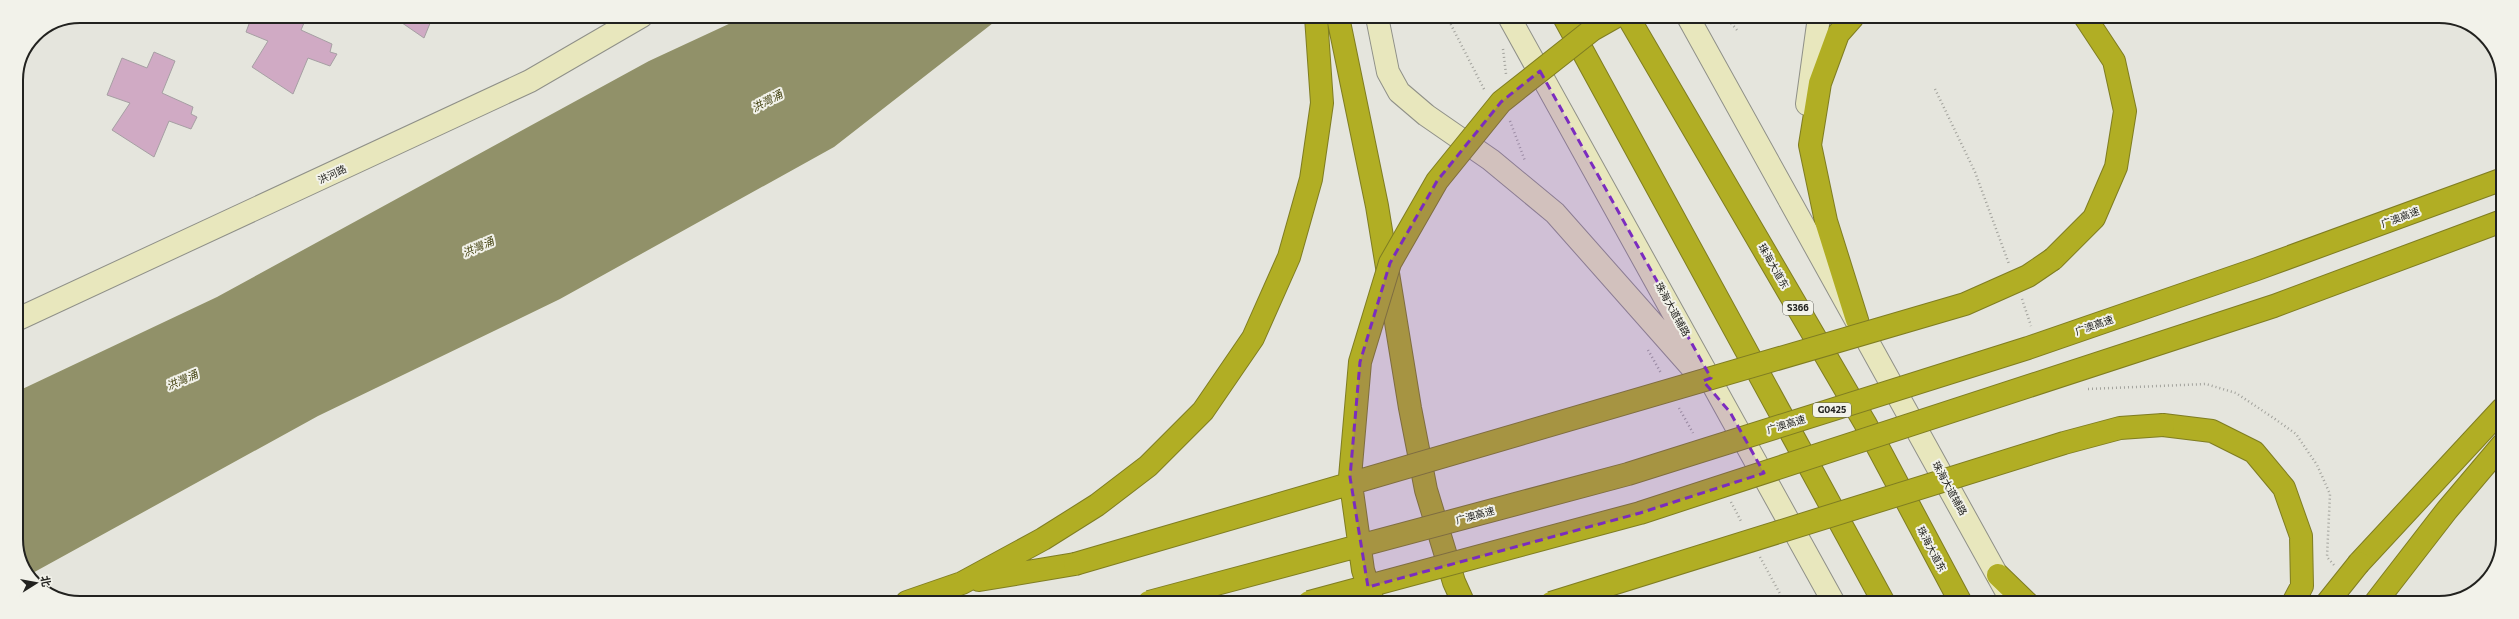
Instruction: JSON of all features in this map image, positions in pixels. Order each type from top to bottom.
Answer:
[{"type":"highway","points":[[962,583],[1098,505],[1148,466],[1203,411],[1253,338],[1289,257],[1311,179],[1322,103],[1317,23]]},
{"type":"highway","points":[[1339,23],[1377,206],[1410,408],[1426,490],[1454,582],[1460,596]]},
{"type":"highway","points":[[1567,23],[1880,596]]},
{"type":"highway","points":[[1371,596],[1363,570],[1350,477],[1360,362],[1390,263],[1437,181],[1501,102],[1592,30],[1604,23]]},
{"type":"highway","name":"珠海大道东","points":[[1631,23],[1865,424],[1957,596]]},
{"type":"highway","points":[[1848,23],[1838,34],[1820,83],[1810,145],[1826,221],[1857,320]]},
{"type":"highway","points":[[924,596],[962,583],[1075,564],[1965,304],[2028,276],[2053,259],[2094,218],[2116,167],[2125,111],[2114,61],[2089,23]]},
{"type":"highway","name":"广澳高速","points":[[1171,596],[1628,474],[1990,360],[2257,269],[2496,182]]},
{"type":"highway","points":[[1331,596],[1648,511],[2274,306],[2496,223]]},
{"type":"highway","points":[[2333,596],[2359,563],[2496,415]]},
{"type":"highway","points":[[1571,596],[2064,443],[2120,428],[2163,425],[2212,431],[2254,452],[2284,488],[2301,536],[2302,586],[2297,596]]},
{"type":"highway","points":[[2381,596],[2447,510],[2496,452]]},
{"type":"highway","points":[[1998,575],[2020,596]]},
{"type":"main road","name":"洪河路","points":[[23,317],[530,81],[630,23]]},
{"type":"main road","points":[[1378,23],[1388,72],[1399,92],[1426,115],[1491,160],[1555,213],[1730,412]]},
{"type":"main road","points":[[1391,23],[1393,50],[1409,92],[1426,115]]},
{"type":"main road","name":"珠海大道辅路","points":[[1512,23],[1730,412],[1830,596]]},
{"type":"main road","name":"珠海大道辅路","points":[[1691,23],[2009,596]]},
{"type":"main road","points":[[1810,145],[1807,108],[1818,23]]},
{"type":"path","points":[[1731,23],[1737,30]]},
{"type":"path","points":[[1503,47],[1506,76]]},
{"type":"path","points":[[1935,89],[1975,172],[2010,268]]},
{"type":"path","points":[[1510,114],[1510,121]]},
{"type":"path","points":[[2022,298],[2027,312]]},
{"type":"highlighted area","points":[[1540,71],[1711,378],[1703,381],[1730,412],[1764,473],[1640,513],[1368,587],[1350,477],[1360,362],[1390,263],[1437,181],[1501,102]]},
{"type":"water","name":"洪灣涌","points":[[731,23],[993,23],[834,147],[560,299],[318,416],[34,572],[27,561],[23,542],[23,389],[217,297],[649,61]]},
{"type":"building","points":[[249,23],[304,23],[301,30],[332,44],[330,52],[337,54],[330,66],[308,58],[293,94],[252,67],[268,41],[246,32]]},
{"type":"building","points":[[402,23],[430,23],[424,38]]},
{"type":"building","points":[[154,52],[175,61],[162,93],[193,107],[191,114],[197,117],[191,129],[169,121],[154,157],[112,130],[130,103],[107,95],[122,58],[147,68]]}]
